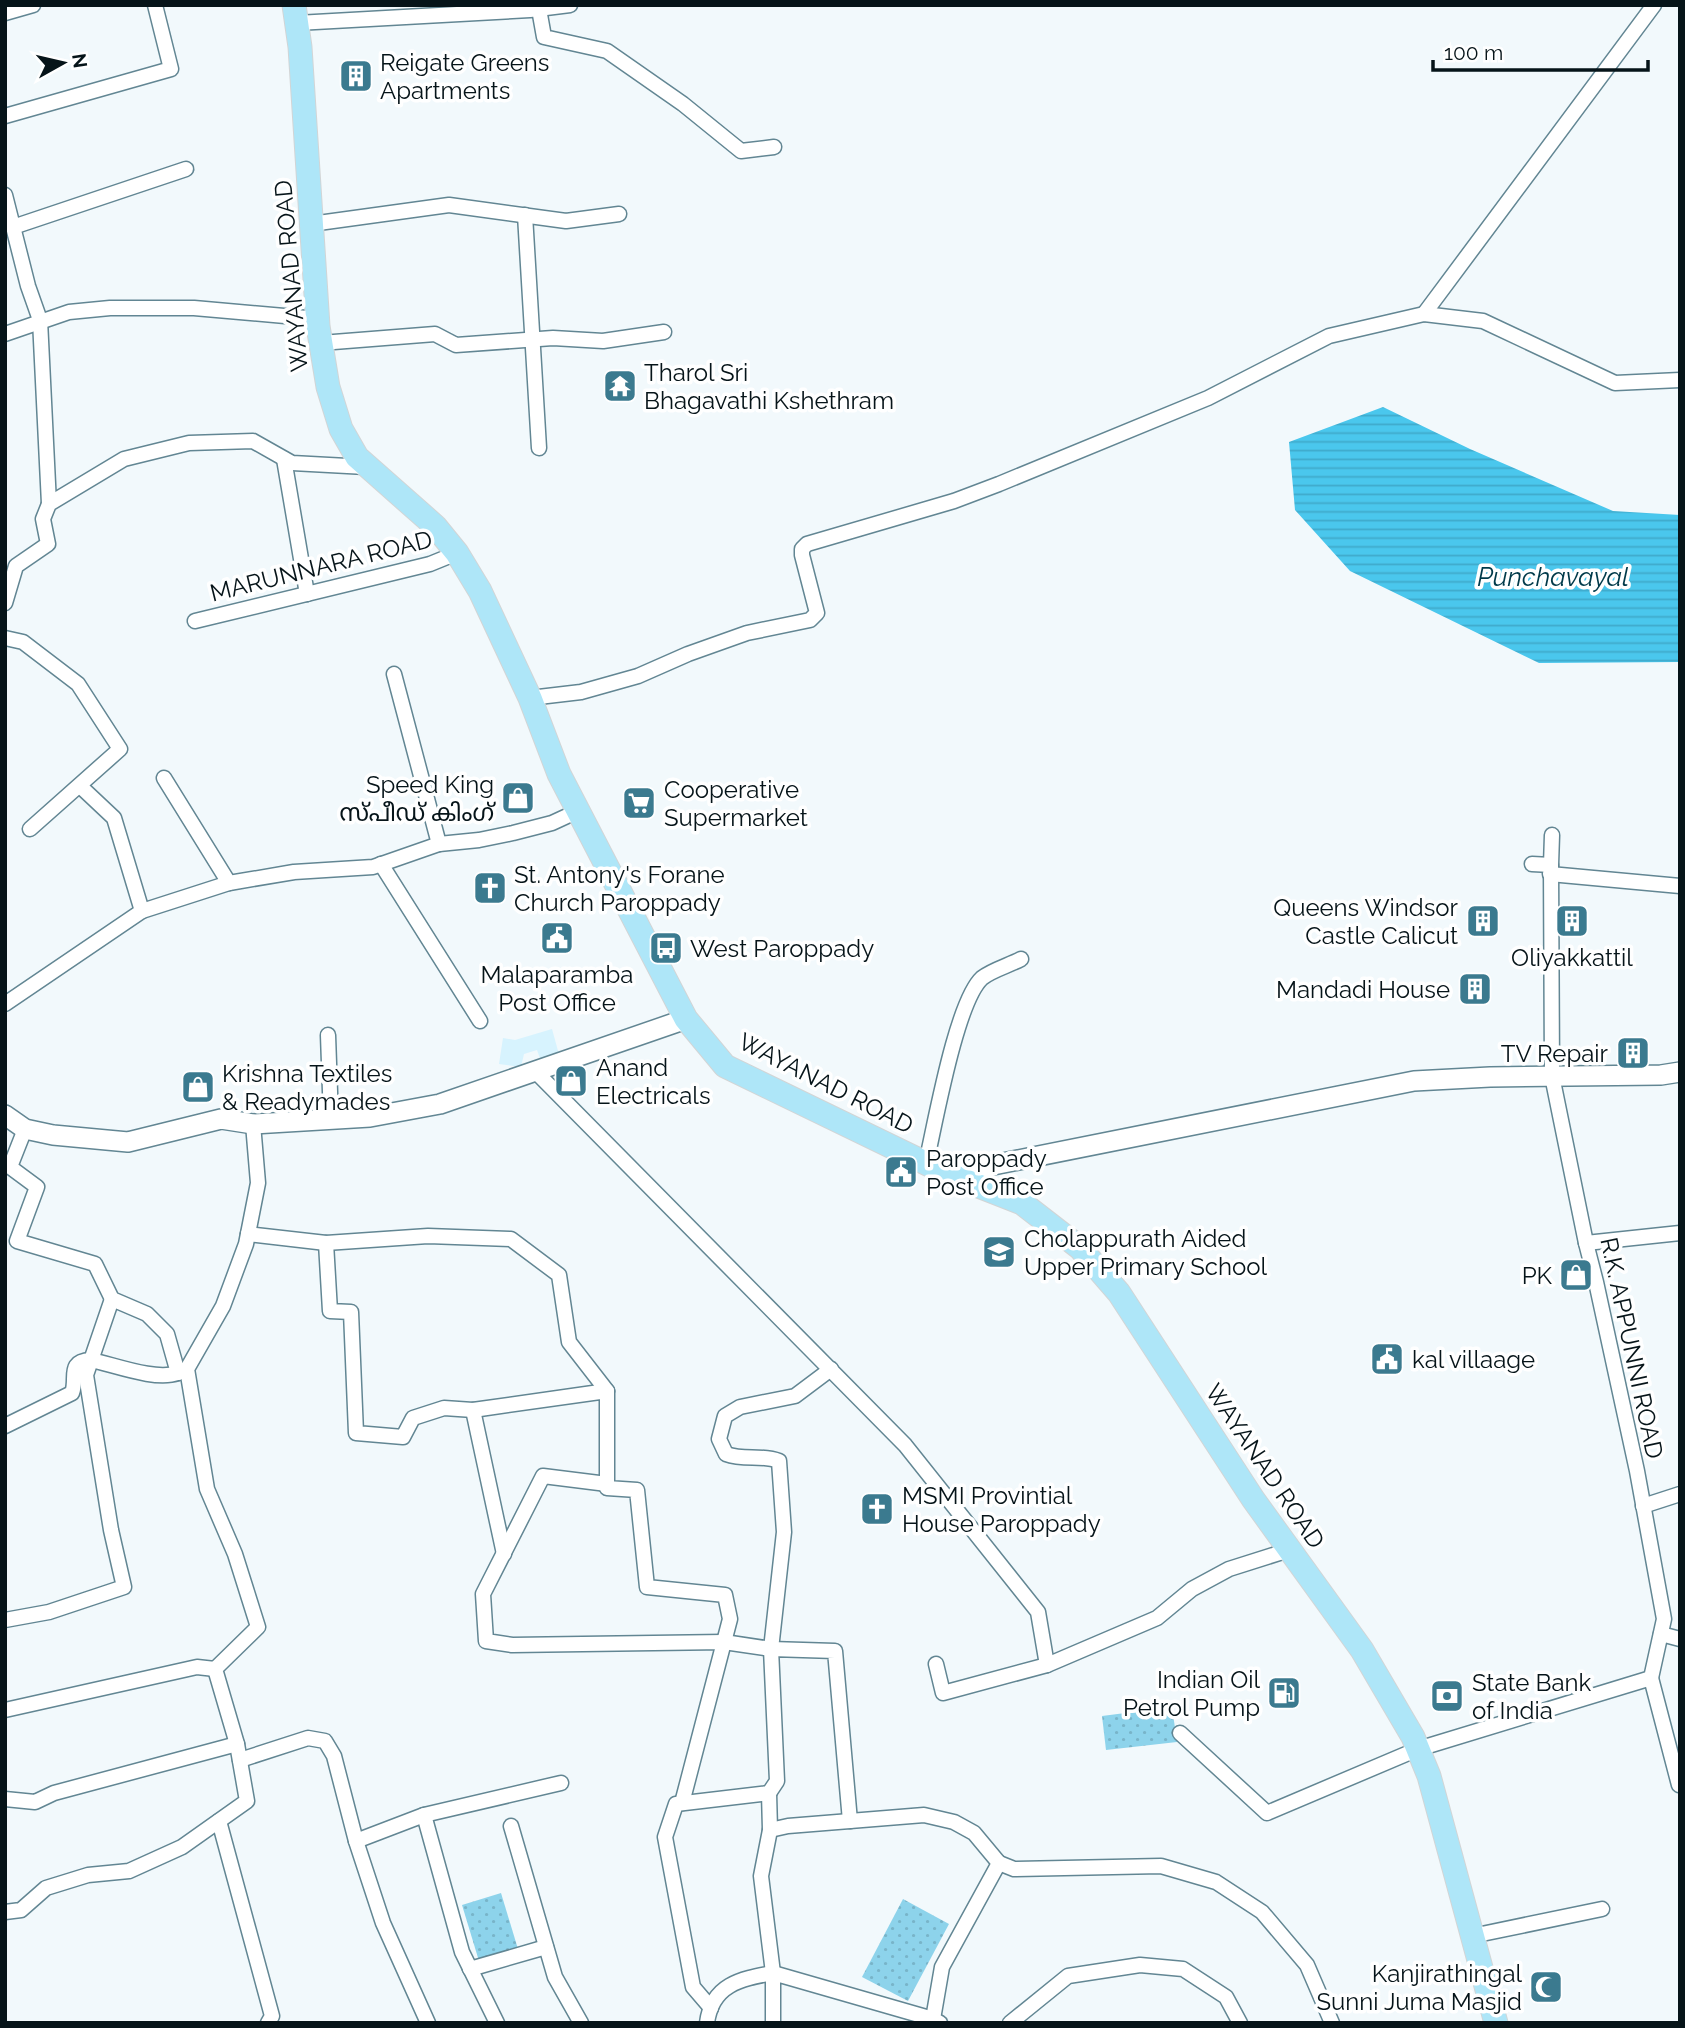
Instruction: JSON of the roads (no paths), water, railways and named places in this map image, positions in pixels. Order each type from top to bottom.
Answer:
[{"type":"highway","name":"WAYANAD ROAD","points":[[295,14],[300,47],[318,319],[328,387],[341,429],[357,457],[435,526],[457,553],[480,591],[530,698],[559,774],[686,1019],[725,1066],[948,1174],[1021,1203],[1080,1248],[1119,1293],[1253,1499],[1362,1650],[1393,1700],[1429,1776],[1496,2023]]},
{"type":"main road","points":[[5,1115],[25,1129],[52,1135],[128,1142],[221,1119],[253,1124],[370,1117],[440,1104],[686,1019]]},
{"type":"main road","points":[[948,1174],[1414,1081],[1661,1075],[1680,1072]]},
{"type":"street","points":[[13,9],[33,5]]},
{"type":"street","points":[[5,116],[171,69],[155,5]]},
{"type":"street","points":[[295,14],[539,9],[570,5]]},
{"type":"street","points":[[1424,314],[1654,5]]},
{"type":"street","points":[[539,9],[544,37],[607,51],[683,104],[741,151],[774,146]]},
{"type":"street","points":[[13,226],[186,169]]},
{"type":"street","points":[[5,195],[40,320],[49,504],[43,519],[48,544],[16,566],[5,603]]},
{"type":"street","points":[[311,224],[449,205],[566,221],[619,214]]},
{"type":"street","points":[[525,215],[539,448]]},
{"type":"street","points":[[5,334],[69,312],[110,308],[194,308],[318,319]]},
{"type":"street","points":[[530,698],[581,692],[638,676],[688,654],[747,633],[810,620],[817,613],[802,555],[802,549],[807,544],[954,501],[999,484],[1208,398],[1329,337],[1424,314],[1483,321],[1615,383],[1680,380]]},
{"type":"street","points":[[321,343],[435,334],[456,345],[553,338],[603,341],[664,332]]},
{"type":"street","points":[[49,504],[124,459],[189,443],[253,441],[292,463],[368,467]]},
{"type":"street","points":[[284,458],[307,594]]},
{"type":"street","name":"MARUNNARA ROAD","points":[[195,621],[430,564],[457,553]]},
{"type":"street","points":[[5,638],[23,642],[78,684],[120,749],[30,829]]},
{"type":"street","points":[[394,674],[439,844]]},
{"type":"street","points":[[164,778],[229,883]]},
{"type":"street","points":[[80,786],[114,818],[142,911]]},
{"type":"street","points":[[5,1004],[142,911],[229,883],[294,872],[373,867],[439,844],[513,833],[552,823],[578,811]]},
{"type":"street","name":"R.K. APPUNNI ROAD","points":[[1552,835],[1552,1076],[1643,1506],[1664,1619],[1651,1678]]},
{"type":"street","points":[[381,864],[480,1021]]},
{"type":"street","points":[[1532,864],[1551,869],[1680,886]]},
{"type":"street","points":[[926,1163],[953,1045],[969,999],[983,978],[1021,959]]},
{"type":"street","points":[[328,1035],[331,1120]]},
{"type":"street","points":[[536,1071],[905,1445],[1001,1562],[1038,1612],[1046,1665]]},
{"type":"street","points":[[5,1426],[72,1393],[75,1390],[76,1365],[83,1360],[140,1372],[172,1375],[183,1371],[223,1306],[248,1234],[258,1183],[253,1124]]},
{"type":"street","points":[[25,1129],[10,1167],[37,1187],[17,1241],[95,1264],[112,1299],[147,1314],[167,1334],[183,1371],[207,1489],[235,1554],[258,1627],[215,1669]]},
{"type":"street","points":[[1586,1244],[1680,1233]]},
{"type":"street","points":[[248,1234],[326,1243],[428,1236],[511,1239],[559,1275],[569,1342],[607,1391],[607,1488],[637,1490],[647,1587],[725,1595],[730,1619],[682,1803]]},
{"type":"street","points":[[326,1243],[330,1311],[351,1312],[356,1433],[403,1437],[412,1418],[444,1408],[473,1410],[607,1391]]},
{"type":"street","points":[[5,1620],[50,1612],[124,1587],[111,1530],[86,1375],[112,1299]]},
{"type":"street","points":[[773,2023],[773,1973],[761,1875],[770,1830],[769,1793],[777,1781],[771,1648],[784,1532],[779,1461],[766,1456],[740,1460],[726,1454],[719,1438],[725,1416],[740,1407],[795,1396],[831,1369]]},
{"type":"street","points":[[473,1410],[504,1554]]},
{"type":"street","points":[[607,1484],[543,1476],[484,1594],[486,1641],[512,1645],[724,1642],[771,1648],[835,1651],[850,1821]]},
{"type":"street","points":[[1643,1506],[1680,1494]]},
{"type":"street","points":[[936,1664],[943,1693],[1046,1665],[1157,1618],[1192,1589],[1230,1569],[1289,1550]]},
{"type":"street","points":[[1661,1634],[1680,1639]]},
{"type":"street","points":[[5,1710],[197,1667],[215,1669]]},
{"type":"street","points":[[5,1912],[22,1910],[46,1888],[88,1875],[129,1871],[182,1847],[247,1801],[237,1744],[215,1669]]},
{"type":"street","points":[[1180,1733],[1267,1813],[1418,1749],[1651,1678],[1679,1785]]},
{"type":"street","points":[[240,1760],[308,1738],[325,1741],[334,1756],[356,1841],[383,1923],[428,2023]]},
{"type":"street","points":[[5,1799],[35,1802],[54,1793],[237,1744]]},
{"type":"street","points":[[356,1841],[424,1815],[561,1783]]},
{"type":"street","points":[[709,2016],[693,1987],[665,1837],[676,1804],[769,1793]]},
{"type":"street","points":[[424,1815],[462,1952],[497,2023]]},
{"type":"street","points":[[770,1830],[788,1826],[924,1815],[954,1822],[974,1833],[999,1863],[1014,1869],[1161,1866],[1216,1882],[1262,1912],[1307,1965],[1332,2023]]},
{"type":"street","points":[[219,1821],[272,2016],[268,2023]]},
{"type":"street","points":[[511,1826],[555,1977],[581,2023]]},
{"type":"street","points":[[709,2016],[721,1993],[736,1980],[773,1973],[937,2021],[942,1967],[999,1863]]},
{"type":"street","points":[[1472,1936],[1602,1909]]},
{"type":"street","points":[[470,1969],[546,1947]]},
{"type":"street","points":[[1010,2023],[1068,1976],[1140,1965],[1183,1969],[1226,1997],[1240,2023]]},
{"type":"water","name":"Punchavayal","points":[[1383,407],[1470,449],[1613,511],[1680,515],[1680,662],[1539,663],[1350,571],[1295,510],[1289,442]]},
{"type":"place","name":"Reigate Greens Apartments","points":[[356,76]]},
{"type":"place","name":"Tharol Sri Bhagavathi Kshethram","points":[[620,386]]},
{"type":"place","name":"Speed King സ്പീഡ് കിംഗ്","points":[[518,798]]},
{"type":"place","name":"Cooperative Supermarket","points":[[639,803]]},
{"type":"place","name":"St. Antony's Forane Church Paroppady","points":[[490,888]]},
{"type":"place","name":"Queens Windsor Castle Calicut","points":[[1483,921]]},
{"type":"place","name":"Oliyakkattil","points":[[1572,921]]},
{"type":"place","name":"Malaparamba Post Office","points":[[557,938]]},
{"type":"place","name":"West Paroppady","points":[[666,948]]},
{"type":"place","name":"Mandadi House","points":[[1475,989]]},
{"type":"place","name":"TV Repair","points":[[1633,1053]]},
{"type":"place","name":"Anand Electricals","points":[[571,1081]]},
{"type":"place","name":"Krishna Textiles & Readymades","points":[[198,1087]]},
{"type":"place","name":"Paroppady Post Office","points":[[901,1172]]},
{"type":"place","name":"Cholappurath Aided Upper Primary School","points":[[999,1252]]},
{"type":"place","name":"PK","points":[[1576,1275]]},
{"type":"place","name":"kal villaage","points":[[1387,1359]]},
{"type":"place","name":"MSMI Provintial House Paroppady","points":[[877,1509]]},
{"type":"place","name":"Indian Oil Petrol Pump","points":[[1284,1693]]},
{"type":"place","name":"State Bank of India","points":[[1447,1696]]},
{"type":"place","name":"Kanjirathingal Sunni Juma Masjid","points":[[1546,1987]]}]
